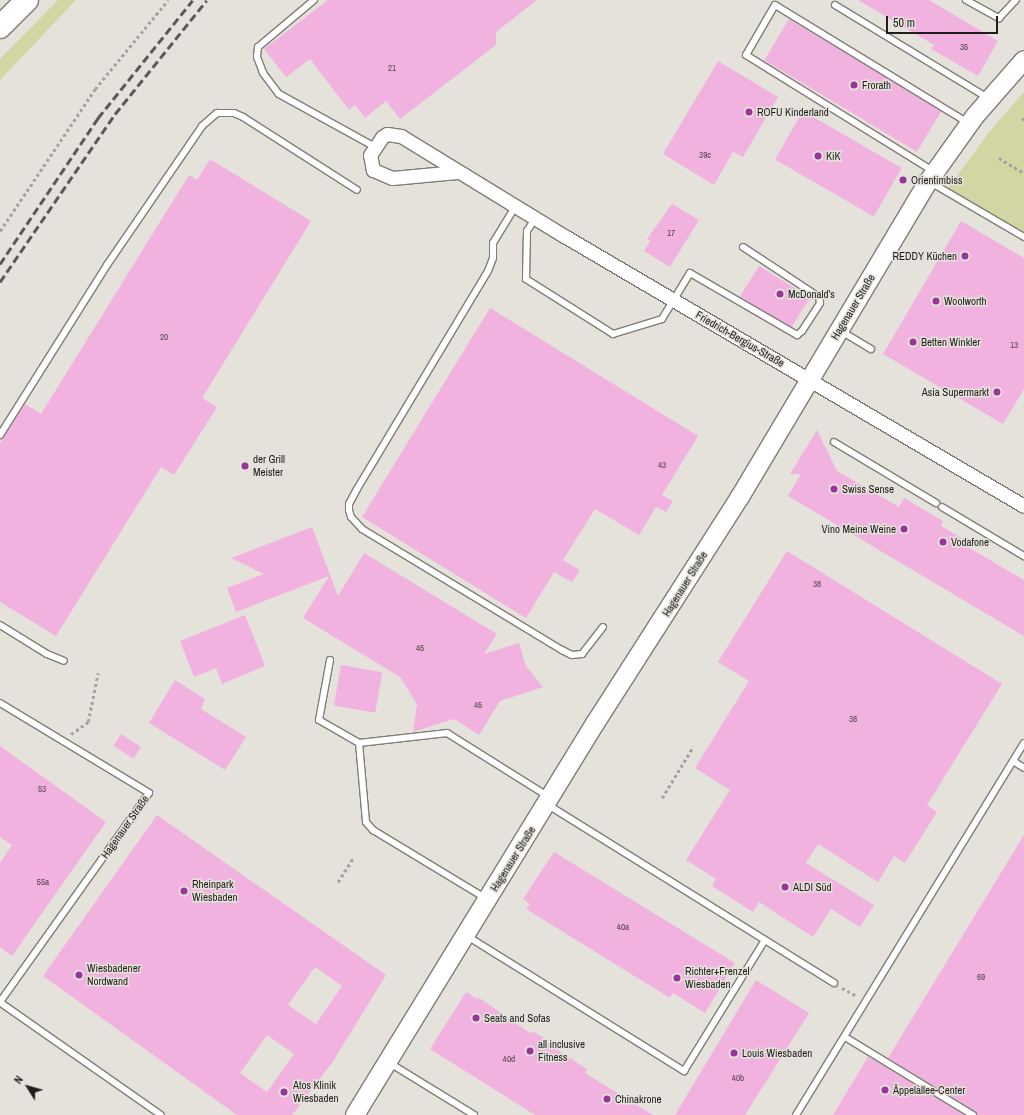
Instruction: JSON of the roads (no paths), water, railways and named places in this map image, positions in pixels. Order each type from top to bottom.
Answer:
[{"type":"highway","points":[[0,27],[27,0]]},
{"type":"street","name":"Hagenauer Straße","points":[[355,1115],[548,801],[740,497],[838,330],[932,177],[989,99],[1024,60]]},
{"type":"street","name":"Friedrich-Bergius-Straße","points":[[375,147],[382,137],[395,134],[535,219],[1024,506]]},
{"type":"street","points":[[375,147],[370,155],[371,164],[373,170],[384,176],[404,178],[457,172]]},
{"type":"lane","points":[[314,0],[258,47],[257,57],[263,73],[279,94],[375,147]]},
{"type":"lane","points":[[966,0],[999,18],[1016,0]]},
{"type":"lane","points":[[970,124],[776,5],[746,55],[1024,237]]},
{"type":"lane","points":[[835,5],[989,99]]},
{"type":"lane","points":[[0,435],[106,265],[202,126],[217,113],[234,113],[243,116],[357,190]]},
{"type":"lane","points":[[515,207],[493,243],[492,258],[488,271],[357,489],[349,504],[349,510],[351,517],[362,529],[572,655],[582,654],[603,627]]},
{"type":"lane","points":[[535,219],[528,231],[526,279],[613,334],[662,319],[690,273],[797,335],[802,331],[820,303],[819,297],[743,247]]},
{"type":"lane","points":[[838,330],[871,349]]},
{"type":"lane","points":[[834,442],[936,503]]},
{"type":"lane","points":[[942,507],[1024,556]]},
{"type":"lane","points":[[0,625],[47,654],[64,661]]},
{"type":"lane","points":[[330,660],[319,720],[359,744],[447,733],[548,801],[834,983]]},
{"type":"lane","name":"Hagenauer Straße","points":[[0,703],[149,793],[0,1003],[161,1115]]},
{"type":"lane","points":[[796,1115],[1024,743]]},
{"type":"lane","points":[[359,744],[366,822],[373,830],[488,899]]},
{"type":"lane","points":[[1013,761],[1024,768]]},
{"type":"lane","points":[[466,935],[684,1071],[765,940]]},
{"type":"lane","points":[[844,1037],[973,1115]]},
{"type":"lane","points":[[387,1062],[474,1115]]},
{"type":"railway","points":[[0,264],[98,118],[193,0]]},
{"type":"railway","points":[[0,282],[115,114],[207,0]]},
{"type":"place","name":"Frorath","points":[[854,85]]},
{"type":"place","name":"ROFU Kinderland","points":[[749,112]]},
{"type":"place","name":"KiK","points":[[818,156]]},
{"type":"place","name":"Orientimbiss","points":[[903,180]]},
{"type":"place","name":"REDDY Küchen","points":[[965,256]]},
{"type":"place","name":"McDonald's","points":[[780,294]]},
{"type":"place","name":"Woolworth","points":[[936,301]]},
{"type":"place","name":"Betten Winkler","points":[[913,342]]},
{"type":"place","name":"Asia Supermarkt","points":[[997,392]]},
{"type":"place","name":"der Grill Meister","points":[[245,466]]},
{"type":"place","name":"Swiss Sense","points":[[834,489]]},
{"type":"place","name":"Vino Meine Weine","points":[[904,529]]},
{"type":"place","name":"Vodafone","points":[[943,542]]},
{"type":"place","name":"ALDI Süd","points":[[785,887]]},
{"type":"place","name":"Rheinpark Wiesbaden","points":[[184,891]]},
{"type":"place","name":"Wiesbadener Nordwand","points":[[79,975]]},
{"type":"place","name":"Richter+Frenzel Wiesbaden","points":[[677,978]]},
{"type":"place","name":"Seats and Sofas","points":[[476,1018]]},
{"type":"place","name":"all inclusive Fitness","points":[[530,1051]]},
{"type":"place","name":"Louis Wiesbaden","points":[[734,1053]]},
{"type":"place","name":"Äppelallee-Center","points":[[885,1090]]},
{"type":"place","name":"Atos Klinik Wiesbaden","points":[[284,1092]]},
{"type":"place","name":"Chinakrone","points":[[607,1099]]}]
